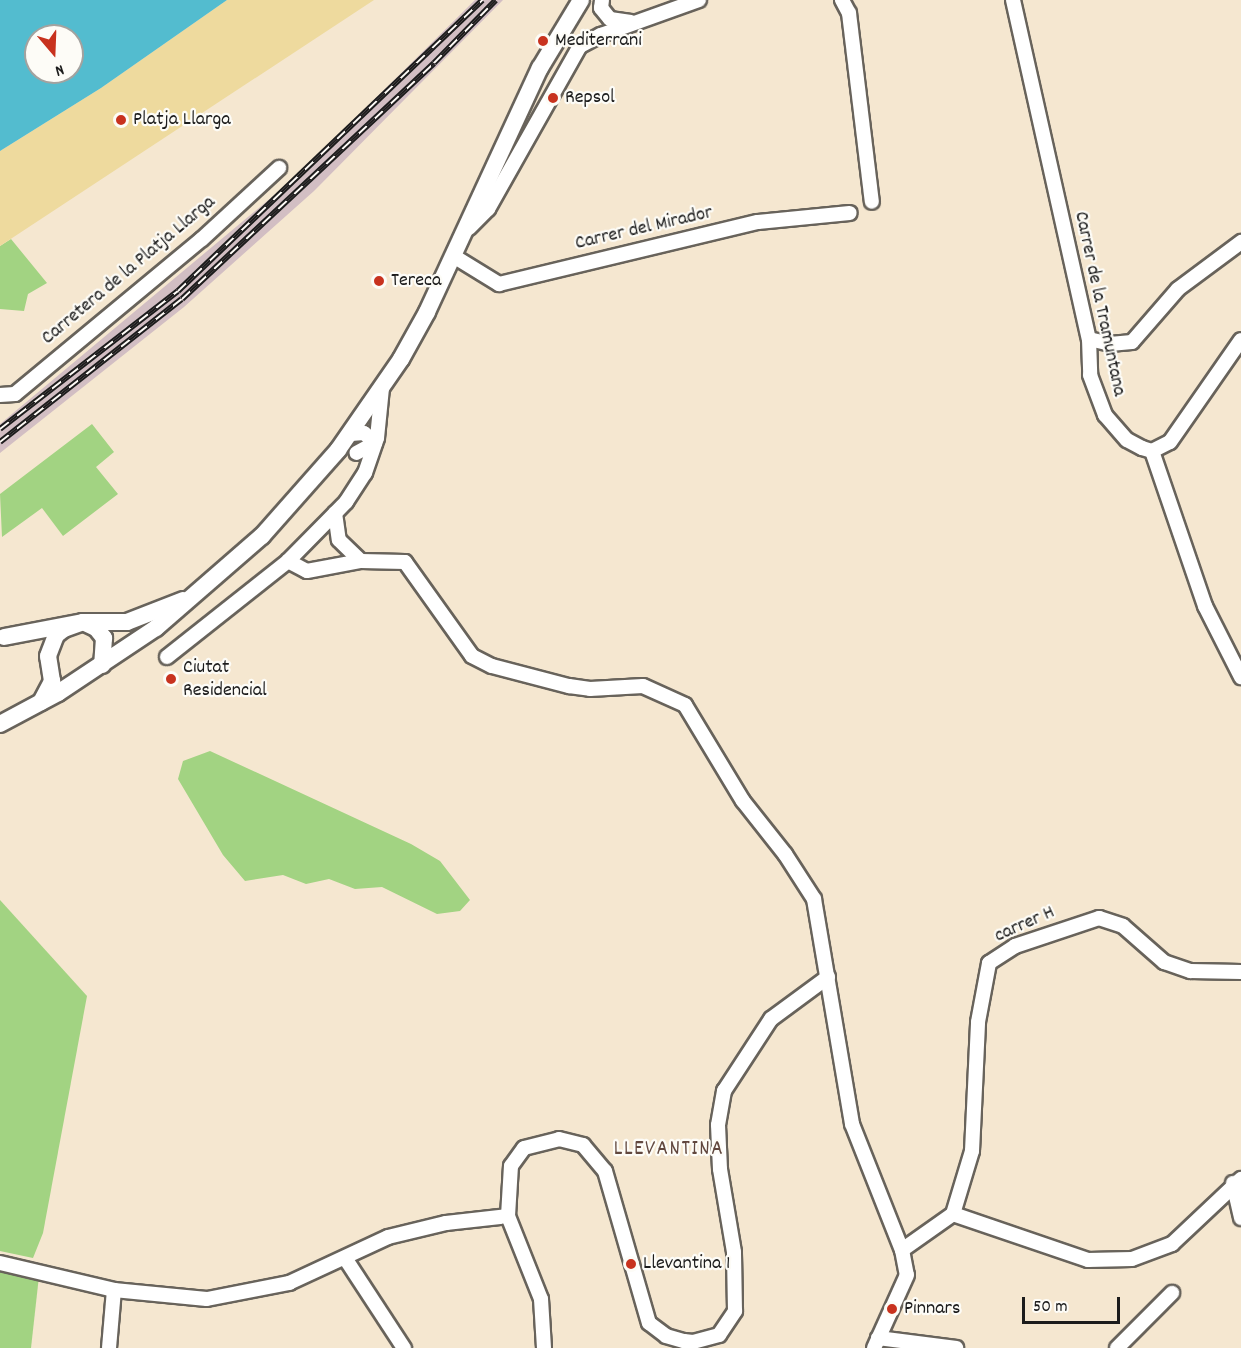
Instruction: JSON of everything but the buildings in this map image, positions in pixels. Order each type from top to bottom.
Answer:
[{"type":"street","points":[[0,724],[40,703],[102,665],[200,592],[262,536],[351,434],[382,388],[455,257],[540,68],[581,0]]},
{"type":"street","points":[[602,0],[601,8],[610,19],[633,22]]},
{"type":"street","points":[[469,228],[488,209],[580,46],[633,22],[699,0]]},
{"type":"street","points":[[842,0],[849,13],[872,202]]},
{"type":"street","name":"Carrer de la Tramuntana","points":[[1013,0],[1089,339],[1090,375],[1105,415],[1127,440],[1152,452]]},
{"type":"street","name":"Carretera de la Platja Llarga","points":[[0,395],[15,394],[202,239],[279,168]]},
{"type":"street","name":"Carrer del Mirador","points":[[455,257],[499,284],[758,222],[850,213]]},
{"type":"street","points":[[1089,339],[1110,344],[1132,342],[1178,289],[1241,242]]},
{"type":"street","points":[[1241,340],[1182,428],[1170,442],[1152,452],[1205,606],[1241,677]]},
{"type":"street","points":[[167,657],[288,561],[335,513],[365,473],[377,438],[382,388]]},
{"type":"street","points":[[338,450],[356,453],[375,443],[364,433],[351,434]]},
{"type":"street","points":[[356,453],[365,473]]},
{"type":"street","points":[[335,513],[339,540],[361,561]]},
{"type":"street","points":[[288,561],[307,571],[361,561],[405,562],[472,656],[492,666],[590,689],[643,686],[685,705],[743,801],[785,854],[814,898],[852,1124],[902,1250],[907,1275],[876,1343],[956,1348]]},
{"type":"street","points":[[2,637],[82,622],[127,622],[200,592]]},
{"type":"street","points":[[40,703],[52,681],[48,656],[56,635],[82,622],[96,628],[104,638],[102,665]]},
{"type":"street","points":[[2,637],[32,641],[48,656]]},
{"type":"street","name":"carrer H","points":[[953,1214],[972,1151],[978,1022],[989,963],[1015,946],[1099,918],[1123,926],[1164,962],[1190,971],[1241,972]]},
{"type":"street","points":[[544,1348],[541,1299],[508,1216],[511,1166],[524,1148],[560,1139],[583,1145],[605,1171],[649,1323],[666,1336],[684,1341],[693,1342],[719,1335],[735,1311],[734,1252],[719,1136],[724,1091],[771,1019],[828,977]]},
{"type":"street","points":[[902,1250],[953,1214],[1088,1260],[1132,1259],[1172,1244],[1237,1181]]},
{"type":"street","points":[[1237,1181],[1241,1218]]},
{"type":"street","points":[[0,1263],[114,1290],[207,1299],[289,1283],[388,1237],[446,1223],[508,1216]]},
{"type":"street","points":[[345,1258],[404,1348]]},
{"type":"street","points":[[110,1348],[114,1290]]},
{"type":"street","points":[[1117,1348],[1172,1293]]},
{"type":"shaded area","points":[[475,0],[503,0],[314,191],[184,307],[0,453],[0,424],[297,176]]},
{"type":"green space","points":[[11,239],[47,283],[28,294],[24,311],[0,309],[0,246]]},
{"type":"green space","points":[[92,424],[114,452],[96,467],[118,494],[63,536],[42,508],[2,537],[0,494]]},
{"type":"green space","points":[[210,751],[411,844],[440,861],[470,900],[460,911],[437,914],[382,887],[355,889],[329,879],[306,884],[283,875],[245,881],[223,855],[178,779],[183,761]]},
{"type":"green space","points":[[0,900],[87,996],[43,1233],[33,1258],[0,1251]]},
{"type":"green space","points":[[0,1267],[39,1276],[31,1348],[0,1348]]},
{"type":"sand","name":"Platja Llarga","points":[[227,0],[374,0],[0,246],[0,151],[101,88]]},
{"type":"water","points":[[0,0],[227,0],[101,88],[0,151]]},
{"type":"railway","points":[[0,429],[178,291],[482,0]]},
{"type":"railway","points":[[0,442],[182,299],[434,63],[496,0]]},
{"type":"place","name":"Mediterrani","points":[[543,41]]},
{"type":"place","name":"Repsol","points":[[553,98]]},
{"type":"place","name":"Platja Llarga","points":[[121,120]]},
{"type":"place","name":"Tereca","points":[[379,281]]},
{"type":"place","name":"Ciutat Residencial","points":[[171,679]]},
{"type":"place","name":"Llevantina 1","points":[[631,1264]]},
{"type":"place","name":"Pinnars","points":[[892,1309]]},
{"type":"district","name":"LLEVANTINA","points":[[669,1150]]}]
